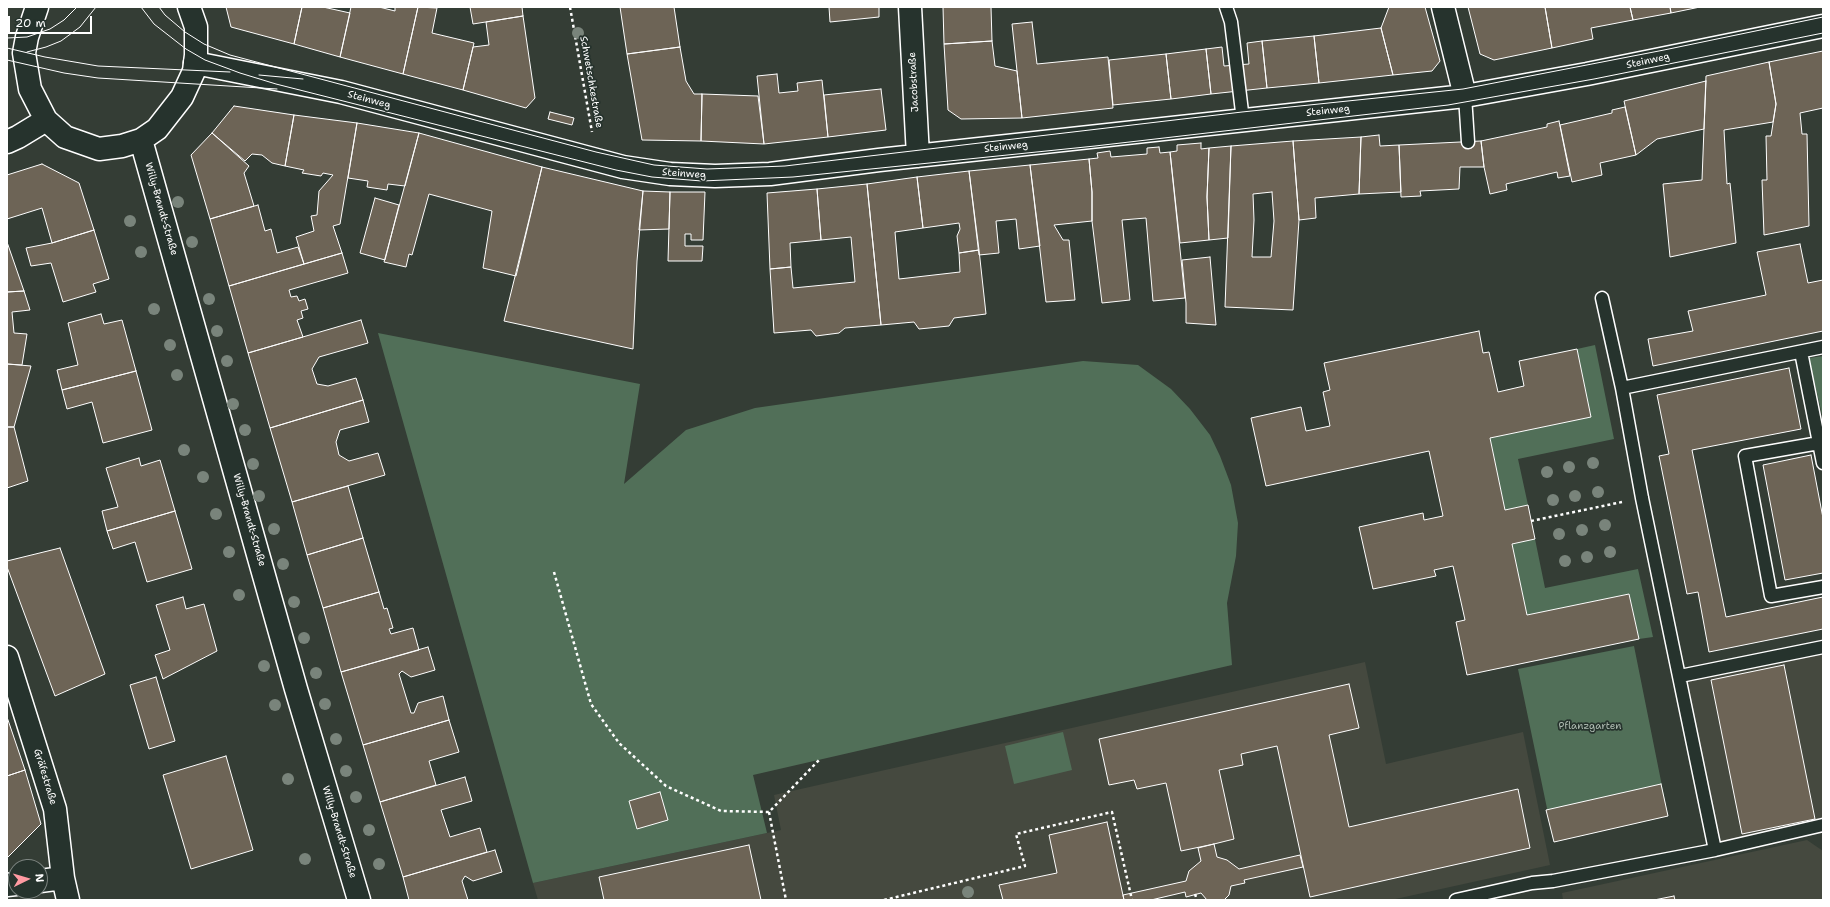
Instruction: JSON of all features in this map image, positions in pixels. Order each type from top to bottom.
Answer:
[{"type":"street","points":[[37,7],[27,37],[16,52],[30,89],[46,120],[66,137],[99,149],[122,146],[142,140],[157,129],[172,112],[189,83],[195,63],[197,40],[196,27],[189,7]]},
{"type":"street","name":"Jacobstraße","points":[[910,7],[918,156]]},
{"type":"street","points":[[1444,7],[1465,96]]},
{"type":"street","name":"Steinweg","points":[[195,63],[341,92],[623,167],[670,174],[715,176],[770,174],[918,156],[1465,96],[1587,74],[1823,26]]},
{"type":"street","points":[[7,142],[46,120]]},
{"type":"street","name":"Willy-Brandt-Straße","points":[[142,140],[296,689],[360,900]]},
{"type":"street","name":"Gräfestraße","points":[[7,657],[55,809],[63,878],[68,900]]},
{"type":"street","points":[[48,880],[63,878]]},
{"type":"lane","points":[[1226,7],[1231,22],[1243,120]]},
{"type":"lane","points":[[1465,96],[1468,142]]},
{"type":"lane","points":[[1602,298],[1622,388],[1642,498],[1715,850]]},
{"type":"lane","points":[[1622,388],[1823,347]]},
{"type":"lane","points":[[1801,352],[1823,463]]},
{"type":"lane","points":[[1819,443],[1745,456],[1771,596],[1823,587]]},
{"type":"lane","points":[[1680,676],[1823,647]]},
{"type":"lane","points":[[1456,900],[1532,883],[1553,881],[1715,850],[1823,825]]},
{"type":"path","name":"Schwetschkestraße","points":[[570,7],[597,160]]},
{"type":"path","points":[[1531,522],[1642,498]]},
{"type":"path","points":[[554,572],[591,704],[619,743],[666,786],[721,811],[769,812],[820,760]]},
{"type":"path","points":[[769,812],[786,900]]},
{"type":"path","points":[[884,900],[1025,866],[1016,834],[1112,812],[1132,900]]},
{"type":"path","points":[[1195,894],[1196,900]]},
{"type":"shaded area","points":[[1823,647],[1823,825],[1715,850],[1680,676]]},
{"type":"shaded area","points":[[1365,662],[1386,764],[1523,732],[1550,865],[1391,900],[538,900],[533,883],[781,830],[774,795]]},
{"type":"shaded area","points":[[1807,840],[1823,851],[1823,900],[1563,900],[1562,893]]},
{"type":"green space","points":[[378,333],[640,384],[624,484],[686,430],[755,408],[1083,361],[1138,365],[1171,389],[1190,409],[1210,435],[1231,485],[1238,523],[1236,556],[1227,603],[1232,665],[753,775],[767,833],[533,883]]},
{"type":"green space","points":[[1595,345],[1614,439],[1518,459],[1528,505],[1505,510],[1490,438],[1591,417],[1577,349]]},
{"type":"green space","points":[[1823,356],[1823,419],[1809,358]]},
{"type":"green space","points":[[1535,539],[1545,588],[1638,569],[1653,637],[1639,639],[1629,594],[1527,615],[1512,544]]},
{"type":"green space","name":"Pflanzgarten","points":[[1634,646],[1668,816],[1554,842],[1518,669]]},
{"type":"green space","points":[[1063,732],[1072,770],[1014,784],[1005,746]]},
{"type":"building","points":[[226,7],[302,7],[294,44],[231,27]]},
{"type":"building","points":[[302,7],[323,7],[350,13],[340,57],[294,44]]},
{"type":"building","points":[[351,7],[379,7],[395,11],[395,7],[418,7],[403,74],[340,57]]},
{"type":"building","points":[[418,7],[437,8],[432,33],[474,43],[463,90],[403,74]]},
{"type":"building","points":[[470,7],[522,7],[523,16],[473,24]]},
{"type":"building","points":[[620,7],[674,7],[680,47],[627,54]]},
{"type":"building","points":[[829,7],[879,7],[879,17],[830,22]]},
{"type":"building","points":[[943,7],[991,7],[992,41],[944,44]]},
{"type":"building","points":[[1389,7],[1425,7],[1440,61],[1432,71],[1393,75],[1381,28]]},
{"type":"building","points":[[1468,7],[1545,7],[1552,48],[1494,60],[1480,54]]},
{"type":"building","points":[[1545,7],[1630,7],[1633,20],[1591,28],[1593,39],[1552,48]]},
{"type":"building","points":[[1630,7],[1670,7],[1671,13],[1633,20]]},
{"type":"building","points":[[1670,7],[1700,7],[1671,13]]},
{"type":"building","points":[[523,16],[535,98],[526,108],[463,90],[473,47],[489,45],[486,22]]},
{"type":"building","points":[[1032,22],[1037,64],[1108,57],[1113,108],[1022,118],[1012,24]]},
{"type":"building","points":[[1381,28],[1393,75],[1319,83],[1314,36]]},
{"type":"building","points":[[1314,36],[1319,83],[1267,88],[1262,41]]},
{"type":"building","points":[[992,41],[995,66],[1017,71],[1022,118],[961,119],[948,110],[944,44]]},
{"type":"building","points":[[1262,41],[1267,88],[1211,94],[1206,49],[1222,47],[1224,66],[1249,64],[1247,43]]},
{"type":"building","points":[[680,47],[686,81],[694,94],[702,94],[701,141],[642,140],[627,54]]},
{"type":"building","points":[[1206,49],[1211,94],[1171,99],[1166,54]]},
{"type":"building","points":[[1823,51],[1823,108],[1800,113],[1802,134],[1807,134],[1809,226],[1764,235],[1762,180],[1767,180],[1766,136],[1771,136],[1776,104],[1769,62]]},
{"type":"building","points":[[1166,54],[1171,99],[1113,105],[1109,60]]},
{"type":"building","points":[[1769,62],[1776,104],[1773,122],[1724,130],[1727,184],[1730,183],[1736,243],[1670,257],[1663,184],[1702,180],[1706,76]]},
{"type":"building","points":[[777,74],[779,93],[798,91],[797,83],[822,80],[828,137],[764,144],[757,76]]},
{"type":"building","points":[[1706,81],[1704,129],[1657,139],[1636,155],[1624,101]]},
{"type":"building","points":[[881,89],[886,130],[828,137],[824,95]]},
{"type":"building","points":[[702,94],[758,96],[764,144],[701,141]]},
{"type":"building","points":[[234,106],[294,115],[285,166],[272,163],[262,155],[252,154],[245,161],[212,133]]},
{"type":"building","points":[[1625,107],[1636,155],[1600,163],[1602,175],[1572,182],[1560,125],[1612,113],[1612,110]]},
{"type":"building","points":[[550,112],[574,118],[572,125],[548,119]]},
{"type":"building","points":[[294,115],[357,123],[340,224],[333,226],[342,253],[304,264],[296,237],[314,231],[311,216],[317,215],[319,191],[333,175],[323,173],[321,176],[302,173],[304,170],[285,166]]},
{"type":"building","points":[[1559,121],[1570,176],[1558,178],[1557,172],[1506,184],[1507,190],[1490,194],[1484,167],[1481,141],[1547,127],[1547,124]]},
{"type":"building","points":[[357,123],[419,133],[405,186],[388,184],[387,190],[367,187],[368,181],[348,178]]},
{"type":"building","points":[[212,133],[249,166],[244,173],[254,206],[210,219],[191,155]]},
{"type":"building","points":[[419,133],[542,167],[516,276],[483,268],[492,211],[429,194],[412,255],[409,254],[406,267],[384,262]]},
{"type":"building","points":[[1379,135],[1380,146],[1399,145],[1401,192],[1359,194],[1361,137]]},
{"type":"building","points":[[1361,137],[1359,194],[1315,198],[1316,218],[1299,220],[1293,141]]},
{"type":"building","points":[[1293,141],[1299,220],[1293,310],[1225,307],[1231,146]],"holes":[[[1272,192],[1274,221],[1271,257],[1252,257],[1254,220],[1253,194]]]},
{"type":"building","points":[[1481,141],[1484,167],[1460,167],[1459,189],[1420,191],[1421,196],[1401,197],[1399,145]]},
{"type":"building","points":[[1201,143],[1201,149],[1209,148],[1207,197],[1209,240],[1180,243],[1170,152],[1177,151],[1177,145]]},
{"type":"building","points":[[1231,146],[1228,238],[1209,240],[1207,197],[1209,148]]},
{"type":"building","points":[[1159,147],[1160,153],[1170,152],[1185,298],[1153,301],[1146,218],[1122,220],[1130,300],[1102,303],[1092,221],[1092,192],[1089,159],[1098,158],[1097,153],[1110,151],[1111,157],[1147,154],[1147,148]]},
{"type":"building","points":[[1089,159],[1092,192],[1092,221],[1054,225],[1063,240],[1069,240],[1075,300],[1046,302],[1030,165]]},
{"type":"building","points":[[42,164],[79,183],[94,230],[52,243],[42,208],[7,219],[7,175]]},
{"type":"building","points":[[1030,165],[1040,246],[1019,249],[1016,219],[996,221],[999,253],[979,255],[969,171]]},
{"type":"building","points":[[542,167],[643,191],[637,261],[633,349],[504,321]]},
{"type":"building","points":[[969,171],[979,250],[959,253],[957,236],[960,229],[959,223],[923,228],[917,177]]},
{"type":"building","points":[[917,177],[923,228],[895,232],[899,279],[960,272],[959,253],[979,250],[986,314],[954,318],[949,326],[919,329],[914,322],[881,325],[867,184]]},
{"type":"building","points":[[867,184],[881,325],[845,328],[839,333],[816,336],[811,330],[774,333],[770,269],[791,267],[793,288],[855,282],[851,237],[821,240],[817,189]]},
{"type":"building","points":[[817,189],[821,240],[790,243],[791,267],[770,269],[767,193]]},
{"type":"building","points":[[643,191],[670,192],[669,229],[639,230]]},
{"type":"building","points":[[670,192],[705,192],[703,240],[691,240],[691,234],[685,234],[685,246],[703,246],[702,261],[668,261]]},
{"type":"building","points":[[375,198],[399,205],[385,260],[360,253]]},
{"type":"building","points":[[258,205],[265,231],[271,229],[277,253],[298,247],[304,264],[229,286],[210,219]]},
{"type":"building","points":[[94,230],[109,279],[93,284],[96,292],[63,302],[51,263],[31,266],[26,248],[52,243]]},
{"type":"building","points":[[7,242],[24,291],[7,292]]},
{"type":"building","points":[[1800,244],[1808,283],[1823,280],[1823,331],[1653,366],[1648,339],[1693,331],[1688,311],[1766,295],[1757,252]]},
{"type":"building","points":[[342,253],[348,273],[289,290],[291,297],[297,296],[299,301],[305,299],[308,309],[301,311],[303,318],[297,320],[303,337],[248,353],[229,286]]},
{"type":"building","points":[[1210,257],[1216,325],[1186,323],[1186,303],[1182,260]]},
{"type":"building","points":[[24,291],[30,310],[12,312],[14,333],[27,334],[22,365],[7,364],[7,292]]},
{"type":"building","points":[[101,314],[104,324],[122,320],[136,371],[62,390],[57,370],[78,365],[68,323]]},
{"type":"building","points":[[361,320],[368,343],[319,357],[312,369],[317,384],[328,386],[356,378],[363,400],[270,428],[248,353]]},
{"type":"building","points":[[1479,331],[1483,353],[1489,352],[1498,392],[1524,386],[1519,361],[1577,349],[1591,417],[1490,438],[1505,510],[1528,505],[1535,539],[1512,544],[1527,615],[1629,594],[1639,639],[1467,675],[1456,622],[1465,620],[1453,566],[1434,570],[1436,576],[1373,589],[1359,527],[1423,513],[1424,520],[1443,516],[1429,451],[1266,486],[1251,418],[1301,407],[1306,431],[1330,426],[1323,392],[1330,390],[1324,363]]},
{"type":"building","points":[[7,364],[31,366],[14,427],[7,427]]},
{"type":"building","points":[[1789,368],[1801,429],[1692,450],[1726,617],[1823,597],[1823,629],[1709,652],[1698,592],[1687,594],[1659,456],[1669,454],[1657,395]]},
{"type":"building","points":[[136,371],[152,430],[103,443],[92,402],[67,409],[62,390]]},
{"type":"building","points":[[363,400],[369,422],[340,430],[336,442],[339,455],[349,461],[378,453],[385,475],[292,502],[270,428]]},
{"type":"building","points":[[7,427],[14,427],[28,481],[7,488]]},
{"type":"building","points":[[1811,455],[1823,518],[1823,573],[1785,580],[1763,465]]},
{"type":"building","points":[[139,458],[141,466],[160,460],[175,511],[107,531],[102,511],[118,507],[106,468]]},
{"type":"building","points":[[348,486],[363,538],[307,555],[292,502]]},
{"type":"building","points":[[175,511],[192,569],[147,582],[135,542],[113,549],[107,531]]},
{"type":"building","points":[[363,538],[379,592],[323,608],[307,555]]},
{"type":"building","points":[[60,548],[105,674],[55,696],[7,567],[7,561]]},
{"type":"building","points":[[379,592],[384,609],[387,608],[393,628],[389,629],[391,634],[413,628],[419,650],[341,672],[323,608]]},
{"type":"building","points":[[183,597],[186,609],[204,604],[217,651],[163,679],[155,655],[170,650],[156,605]]},
{"type":"building","points":[[428,647],[435,670],[411,677],[402,671],[399,674],[411,713],[414,713],[418,703],[443,696],[449,720],[363,745],[341,672]]},
{"type":"building","points":[[1784,665],[1815,819],[1742,834],[1711,680]]},
{"type":"building","points":[[156,677],[175,741],[149,749],[130,685]]},
{"type":"building","points":[[1349,684],[1359,728],[1329,735],[1349,827],[1518,789],[1530,848],[1310,897],[1277,746],[1241,754],[1243,765],[1219,770],[1234,839],[1214,844],[1181,851],[1166,783],[1137,789],[1134,780],[1109,785],[1099,739]]},
{"type":"building","points":[[7,717],[25,770],[7,776]]},
{"type":"building","points":[[449,720],[459,752],[429,761],[436,785],[380,802],[363,745]]},
{"type":"building","points":[[226,756],[253,850],[191,869],[163,775]]},
{"type":"building","points":[[25,770],[41,824],[7,858],[7,776]]},
{"type":"building","points":[[465,777],[472,801],[441,810],[450,837],[480,828],[487,852],[403,877],[380,802]]},
{"type":"building","points":[[1661,784],[1668,816],[1554,842],[1546,810]]},
{"type":"building","points":[[660,792],[668,820],[637,829],[629,801]]},
{"type":"building","points":[[1107,822],[1124,900],[1003,900],[999,885],[1057,873],[1049,835]]},
{"type":"building","points":[[1214,844],[1217,857],[1227,860],[1239,869],[1300,855],[1303,867],[1244,880],[1245,883],[1231,886],[1229,895],[1224,900],[1207,900],[1201,893],[1186,897],[1185,892],[1151,900],[1124,900],[1123,895],[1186,881],[1189,871],[1201,861],[1198,848]]},
{"type":"building","points":[[749,845],[761,900],[604,900],[599,877]]},
{"type":"building","points":[[495,850],[502,872],[473,881],[465,876],[462,881],[468,900],[409,900],[403,877]]},
{"type":"building","points":[[1674,896],[1675,900],[1654,900]]},
{"type":"tram line","points":[[7,38],[27,37],[50,29],[64,20],[77,7]]},
{"type":"tram line","points":[[27,52],[61,41],[80,27],[96,7]]},
{"type":"tram line","points":[[141,7],[154,24],[186,49],[205,60],[240,73],[276,84],[616,170],[652,177],[702,181],[793,177],[1095,146],[1448,105],[1594,79],[1823,33]]},
{"type":"tram line","points":[[159,7],[165,15],[185,32],[204,44],[230,55],[596,152],[654,165],[707,169],[785,166],[1242,112],[1463,89],[1823,17]]},
{"type":"tram line","points":[[7,48],[45,57],[98,66],[230,72]]},
{"type":"tram line","points":[[7,60],[64,73],[98,78],[277,89]]},
{"type":"tram line","points":[[259,75],[303,79]]}]
